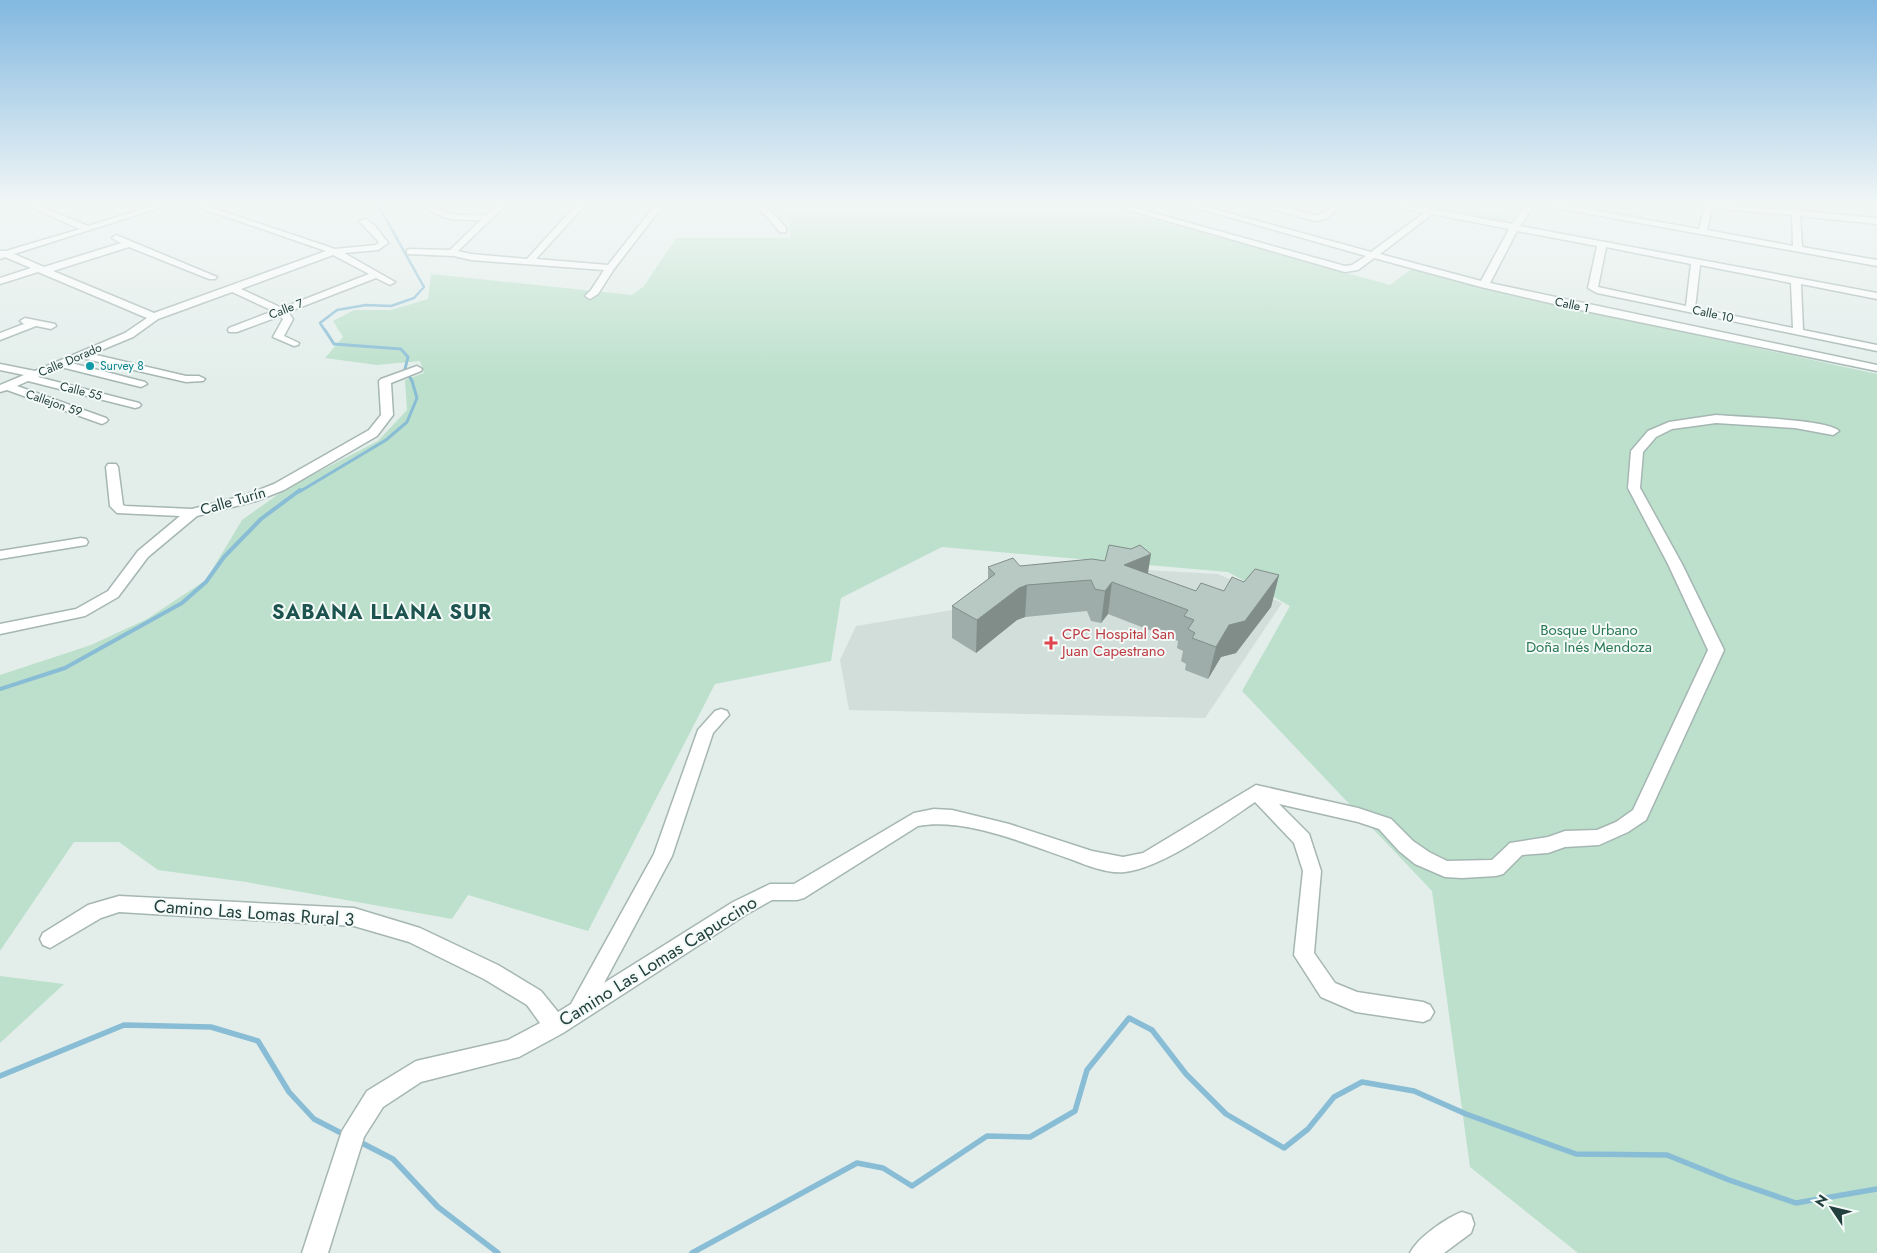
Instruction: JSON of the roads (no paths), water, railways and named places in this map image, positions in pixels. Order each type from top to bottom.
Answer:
[{"type":"street","points":[[20,261],[154,317],[306,261]]},
{"type":"street","points":[[0,280],[69,261]]},
{"type":"street","points":[[172,261],[212,277]]},
{"type":"street","points":[[350,261],[390,282]]},
{"type":"street","points":[[520,261],[610,268]]},
{"type":"street","points":[[590,296],[595,292],[615,261]]},
{"type":"street","points":[[1316,261],[1345,269],[1355,268],[1364,261]]},
{"type":"street","name":"Calle 1","points":[[1396,261],[1484,285],[1877,368]]},
{"type":"street","points":[[1484,285],[1496,261]]},
{"type":"street","name":"Calle 10","points":[[1598,261],[1593,288],[1600,291],[1877,348]]},
{"type":"street","points":[[1690,309],[1696,262],[1877,296]]},
{"type":"street","name":"Calle 7","points":[[233,330],[376,275]]},
{"type":"street","points":[[1796,280],[1798,332]]},
{"type":"street","points":[[232,288],[281,310],[288,320],[278,337],[294,343]]},
{"type":"street","name":"Calle Dorado","points":[[3,388],[139,329],[154,317]]},
{"type":"street","points":[[1729,337],[1732,318]]},
{"type":"street","points":[[20,321],[51,326]]},
{"type":"street","points":[[0,337],[35,323]]},
{"type":"street","points":[[82,355],[186,379],[199,379]]},
{"type":"street","points":[[61,364],[141,384]]},
{"type":"street","name":"Calle 55","points":[[0,367],[135,405]]},
{"type":"street","name":"Calle Turín","points":[[0,629],[80,613],[113,594],[144,554],[192,513],[251,498],[279,487],[373,433],[387,415],[384,381],[417,369]]},
{"type":"street","name":"Callejon 59","points":[[3,388],[102,420]]},
{"type":"street","points":[[1256,792],[1358,815],[1385,824],[1406,846],[1422,858],[1444,869],[1496,868],[1517,848],[1548,845],[1565,839],[1599,837],[1622,827],[1640,815],[1716,650],[1675,564],[1634,488],[1636,450],[1652,434],[1669,426],[1716,419],[1795,424],[1833,431]]},
{"type":"street","points":[[112,468],[117,506],[122,510],[192,513]]},
{"type":"street","points":[[0,555],[81,542]]},
{"type":"street","points":[[578,1009],[663,856],[706,730],[721,715]]},
{"type":"street","points":[[1256,792],[1302,839],[1312,871],[1304,955],[1328,990],[1356,1002],[1423,1012]]},
{"type":"street","name":"Camino Las Lomas Capuccino","points":[[316,1253],[354,1131],[375,1099],[416,1072],[511,1050],[555,1026],[578,1009],[740,908],[770,892],[797,892],[914,820],[934,816],[952,817],[1026,836],[1092,859],[1123,865],[1147,860],[1256,792]]},
{"type":"street","name":"Camino Las Lomas Rural 3","points":[[50,939],[95,911],[119,904],[354,917],[413,934],[491,972],[534,998],[555,1026]]},
{"type":"street","points":[[1423,1253],[1462,1224]]},
{"type":"waterway","points":[[326,332],[320,323],[337,310],[366,305],[391,306],[414,298],[424,287],[410,261]]},
{"type":"waterway","points":[[299,492],[386,440],[407,422],[417,398],[412,381],[405,369],[408,357],[401,349],[334,344],[325,330]]},
{"type":"waterway","points":[[0,689],[65,668],[182,603],[206,582],[224,557],[261,519],[300,490]]},
{"type":"waterway","points":[[692,1253],[857,1163],[883,1168],[912,1186],[987,1136],[1030,1137],[1075,1111],[1087,1070],[1129,1018],[1152,1030],[1186,1074],[1226,1114],[1284,1148],[1308,1129],[1334,1097],[1362,1082],[1414,1091],[1466,1114],[1576,1154],[1667,1155],[1729,1180],[1796,1203],[1877,1189]]},
{"type":"waterway","points":[[0,1076],[124,1025],[211,1027],[258,1041],[289,1092],[314,1119],[345,1135]]},
{"type":"waterway","points":[[358,1141],[393,1159],[438,1207],[498,1253]]},
{"type":"place","name":"Survey 8","points":[[90,366]]},
{"type":"place","name":"CPC Hospital San Juan Capestrano","points":[[1051,643]]},
{"type":"district","name":"SABANA LLANA SUR","points":[[382,612]]},
{"type":"park label","name":"Bosque Urbano Doña Inés Mendoza","points":[[1589,638]]}]
